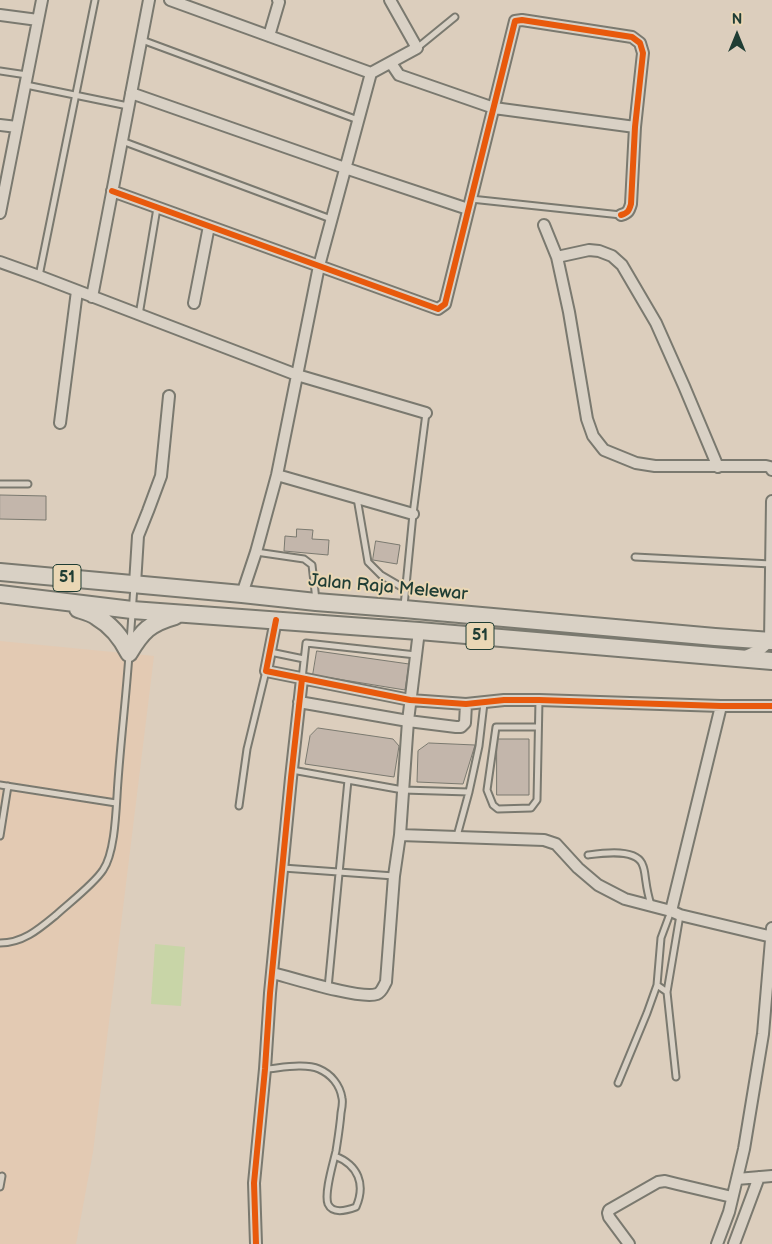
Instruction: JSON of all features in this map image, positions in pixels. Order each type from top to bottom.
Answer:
[{"type":"highway","name":"Jalan Raja Melewar","points":[[0,572],[771,642]]},
{"type":"highway","name":"51","points":[[0,594],[132,610],[419,631],[772,661]]},
{"type":"highway","points":[[55,600],[97,616],[113,629],[129,653],[143,632],[153,624],[177,615],[188,614]]},
{"type":"highway","points":[[714,656],[725,646],[724,642],[715,637]]},
{"type":"street","points":[[0,213],[42,0]]},
{"type":"street","points":[[92,297],[149,0]]},
{"type":"street","points":[[170,0],[371,72],[417,48],[390,0]]},
{"type":"street","points":[[268,36],[281,1]]},
{"type":"street","points":[[0,14],[38,20]]},
{"type":"street","points":[[112,191],[438,309],[445,304],[515,21],[522,20],[632,37],[640,43],[643,54],[635,127],[631,204],[629,211],[621,215]]},
{"type":"street","points":[[391,63],[399,75],[494,108],[635,127]]},
{"type":"street","points":[[242,594],[256,552],[277,475],[319,266],[371,72]]},
{"type":"street","points":[[131,93],[345,168],[470,204]]},
{"type":"street","points":[[0,125],[17,127]]},
{"type":"street","points":[[544,225],[557,257],[569,312],[587,419],[593,436],[604,450],[636,463],[654,466],[766,466],[772,470]]},
{"type":"street","points":[[194,303],[209,226]]},
{"type":"street","points":[[557,257],[589,250],[600,251],[612,256],[622,265],[656,323],[718,466]]},
{"type":"street","points":[[0,262],[297,375],[426,413]]},
{"type":"street","points":[[60,423],[77,291]]},
{"type":"street","points":[[135,584],[138,536],[161,476],[169,396]]},
{"type":"street","points":[[277,475],[413,514]]},
{"type":"street","points":[[740,658],[762,649],[771,642],[772,502]]},
{"type":"street","points":[[276,620],[266,671],[410,700],[466,704],[504,700],[539,700],[772,706]]},
{"type":"street","points":[[273,973],[328,988],[364,995],[375,995],[382,992],[386,982],[394,876],[400,835],[408,721],[419,631]]},
{"type":"street","points":[[256,1244],[254,1184],[270,993],[302,678]]},
{"type":"street","points":[[299,702],[408,721],[456,727],[461,727],[465,722],[466,704]]},
{"type":"street","points":[[675,913],[721,706]]},
{"type":"street","points":[[400,835],[544,840],[556,844],[578,868],[598,885],[625,899],[772,937]]},
{"type":"street","points":[[717,1244],[729,1212],[744,1149],[763,1034],[772,928]]},
{"type":"street","points":[[737,1179],[772,1176]]},
{"type":"street","points":[[734,1244],[759,1177]]},
{"type":"street","points":[[630,1244],[609,1217],[609,1210],[658,1182],[665,1181],[732,1197]]},
{"type":"lane","points":[[39,276],[95,0]]},
{"type":"lane","points":[[417,48],[456,17]]},
{"type":"lane","points":[[141,40],[358,120]]},
{"type":"lane","points":[[0,71],[76,94],[128,106]]},
{"type":"lane","points":[[122,141],[331,219]]},
{"type":"lane","points":[[470,204],[621,215]]},
{"type":"lane","points":[[140,315],[157,207]]},
{"type":"lane","points":[[404,609],[413,514],[426,413]]},
{"type":"lane","points":[[0,484],[28,484]]},
{"type":"lane","points":[[357,497],[368,562],[380,575],[405,589]]},
{"type":"lane","points":[[256,552],[304,559],[312,565],[316,602]]},
{"type":"lane","points":[[635,557],[771,564]]},
{"type":"lane","points":[[0,943],[10,943],[24,938],[40,928],[93,882],[103,871],[109,859],[114,830],[135,584]]},
{"type":"lane","points":[[302,678],[306,643],[416,655]]},
{"type":"lane","points":[[270,652],[304,659]]},
{"type":"lane","points":[[239,806],[247,749],[266,671]]},
{"type":"lane","points":[[538,727],[496,727],[487,790],[493,805],[498,809],[531,808],[537,800],[539,700]]},
{"type":"lane","points":[[457,836],[479,746],[484,702]]},
{"type":"lane","points":[[292,770],[403,790],[469,792]]},
{"type":"lane","points":[[328,988],[348,780]]},
{"type":"lane","points":[[0,785],[116,803]]},
{"type":"lane","points":[[0,836],[8,786]]},
{"type":"lane","points":[[588,855],[621,853],[634,855],[640,859],[652,906]]},
{"type":"lane","points":[[283,868],[394,876]]},
{"type":"lane","points":[[618,1083],[657,985],[661,938],[675,913]]},
{"type":"lane","points":[[675,913],[667,992],[676,1077]]},
{"type":"lane","points":[[657,985],[667,992]]},
{"type":"lane","points":[[265,1069],[290,1067],[317,1068],[336,1081],[343,1098],[327,1197],[328,1205],[332,1209],[349,1210],[356,1207],[359,1199],[359,1182],[351,1165],[335,1156]]},
{"type":"lane","points":[[0,1187],[2,1176]]},
{"type":"shaded area","points":[[0,641],[154,656],[93,1152],[76,1244],[0,1244]]},
{"type":"green space","points":[[155,944],[185,947],[181,1006],[151,1004]]},
{"type":"building","points":[[0,495],[46,496],[46,520],[0,519]]},
{"type":"building","points":[[297,529],[313,530],[312,539],[329,540],[328,555],[284,551],[285,536],[296,537]]},
{"type":"building","points":[[376,541],[400,545],[397,564],[373,560]]},
{"type":"building","points":[[317,651],[409,664],[405,690],[313,675]]},
{"type":"building","points":[[318,728],[393,739],[399,746],[394,777],[305,764],[310,736]]},
{"type":"building","points":[[497,739],[529,739],[529,795],[497,795]]},
{"type":"building","points":[[429,743],[475,745],[463,784],[417,782],[418,751]]},
{"type":"cycle path","points":[[112,191],[438,309],[445,304],[515,21],[522,20],[632,37],[640,43],[643,53],[635,127],[631,204],[628,211],[621,215]]},
{"type":"cycle path","points":[[276,620],[266,671],[410,700],[466,704],[504,700],[539,700],[772,706]]},
{"type":"cycle path","points":[[256,1244],[254,1183],[270,993],[302,679]]}]
